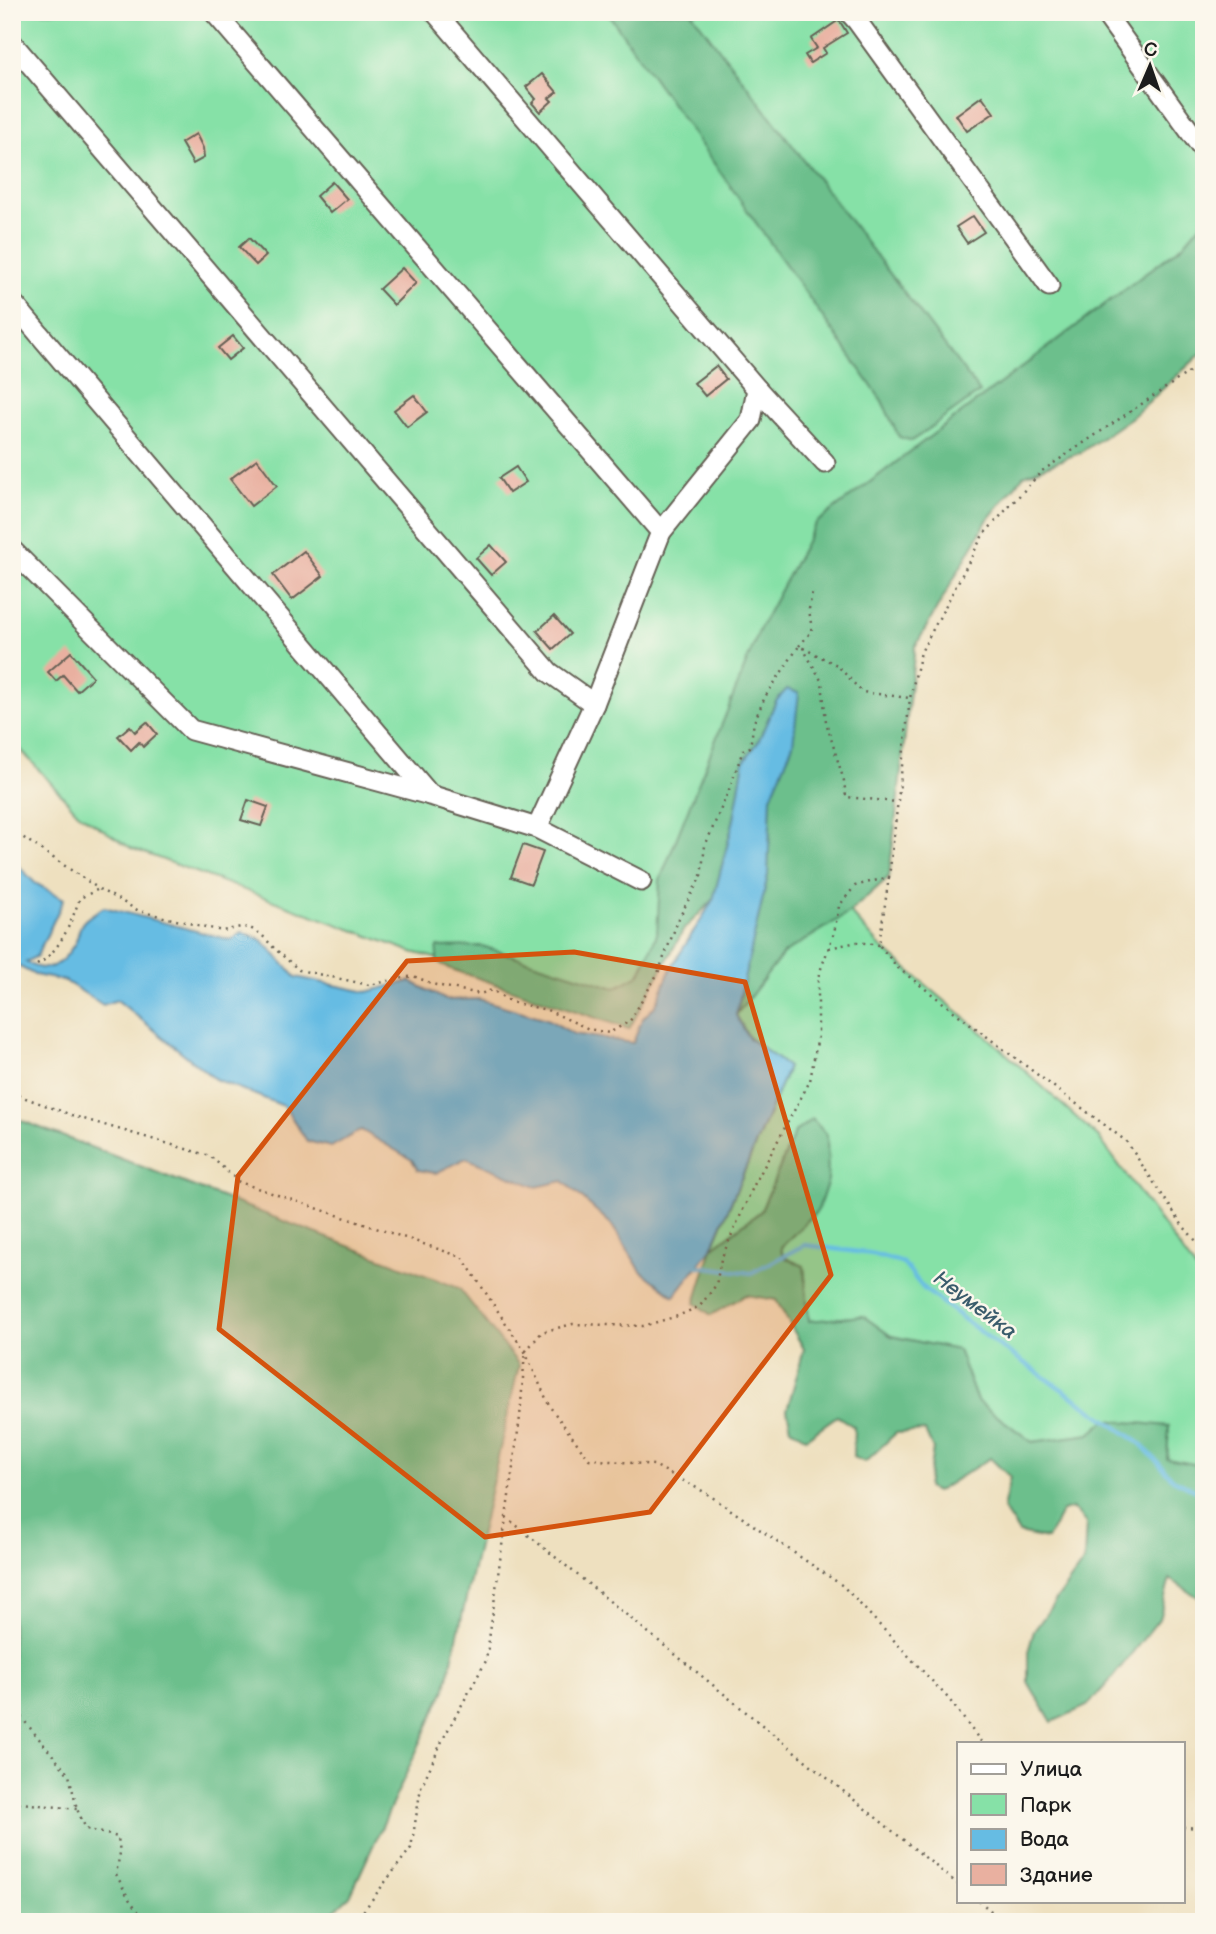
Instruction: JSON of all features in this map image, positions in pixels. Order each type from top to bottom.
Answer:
[{"type":"street","points":[[214,12],[661,532]]},
{"type":"street","points":[[435,12],[757,389],[825,463]]},
{"type":"street","points":[[849,12],[1049,286]]},
{"type":"street","points":[[1104,12],[1204,151]]},
{"type":"street","points":[[12,43],[549,672],[594,704]]},
{"type":"street","points":[[12,302],[430,795]]},
{"type":"street","points":[[537,828],[594,704],[661,532],[751,420],[757,389]]},
{"type":"street","points":[[12,550],[191,730],[430,795],[537,828],[640,881]]},
{"type":"path","points":[[879,945],[910,698],[921,652],[983,535],[1042,471],[1204,362]]},
{"type":"path","points":[[12,830],[99,889],[139,911],[222,931],[250,928],[261,934],[299,970],[369,985],[412,976],[436,985],[480,994],[492,990],[511,1002],[547,1010],[589,1029],[609,1033],[630,1021],[657,973],[679,918],[701,876],[705,846],[743,750],[750,747],[754,722],[765,696],[812,631],[809,609],[812,593]]},
{"type":"path","points":[[801,647],[837,665],[863,692],[910,698]]},
{"type":"path","points":[[801,647],[822,682],[826,722],[844,781],[846,797],[897,802]]},
{"type":"path","points":[[355,1922],[411,1848],[421,1787],[443,1739],[485,1661],[520,1417],[525,1352],[542,1332],[573,1324],[643,1326],[678,1316],[699,1306],[716,1285],[722,1259],[754,1185],[810,1081],[818,1036],[818,977],[834,933],[838,906],[855,886],[889,877]]},
{"type":"path","points":[[37,965],[48,958],[66,934],[80,898],[99,889]]},
{"type":"path","points":[[829,948],[858,942],[879,945],[898,968],[1126,1140],[1183,1226],[1204,1250]]},
{"type":"path","points":[[12,1093],[77,1117],[209,1156],[239,1182],[462,1257],[525,1352],[550,1407],[589,1459],[654,1465],[706,1493],[843,1586],[948,1698],[981,1742]]},
{"type":"path","points":[[506,1517],[957,1883]]},
{"type":"path","points":[[12,1706],[69,1775],[77,1809],[86,1829],[118,1837],[120,1853],[116,1874],[129,1899],[146,1922]]},
{"type":"path","points":[[12,1801],[77,1809]]},
{"type":"path","points":[[1184,1827],[1204,1828]]},
{"type":"path","points":[[980,1902],[1004,1922]]},
{"type":"highlighted area","points":[[574,952],[745,982],[831,1275],[650,1512],[485,1537],[219,1329],[238,1176],[407,961]]},
{"type":"green space","points":[[12,12],[1204,12],[1204,246],[820,547],[711,820],[624,1007],[412,952],[131,848],[78,813],[12,740]]},
{"type":"green space","points":[[607,12],[691,12],[980,392],[912,441],[899,437],[882,401]]},
{"type":"green space","points":[[1204,220],[1204,351],[1132,417],[1081,452],[1024,475],[988,519],[915,647],[889,877],[850,912],[783,954],[736,1015],[768,875],[771,797],[793,744],[776,701],[758,742],[744,761],[734,819],[713,900],[684,929],[629,1029],[448,968],[437,961],[437,947],[482,946],[615,988],[640,974],[657,934],[660,880],[761,626],[816,523],[1183,245]]},
{"type":"green space","points":[[850,912],[879,945],[990,1039],[1099,1138],[1204,1281],[1204,1466],[1167,1460],[1169,1426],[1032,1442],[977,1401],[958,1350],[891,1336],[863,1316],[809,1321],[804,1267],[783,1257],[781,1247],[818,1210],[795,1132],[761,1211],[712,1248],[788,1067],[749,1038],[736,1015],[783,954]]},
{"type":"green space","points":[[12,1117],[459,1288],[519,1365],[446,1687],[350,1896],[321,1922],[12,1922]]},
{"type":"green space","points":[[812,1119],[827,1135],[828,1180],[818,1210],[781,1247],[783,1257],[804,1266],[809,1321],[863,1316],[891,1336],[958,1350],[977,1401],[1032,1442],[1090,1434],[1106,1420],[1169,1426],[1167,1459],[1204,1466],[1204,1601],[1170,1579],[1159,1619],[1108,1683],[1087,1706],[1052,1722],[1028,1682],[1028,1652],[1034,1631],[1084,1561],[1086,1523],[1072,1508],[1062,1511],[1047,1539],[1019,1533],[1003,1509],[1010,1477],[990,1458],[936,1492],[927,1488],[933,1449],[925,1431],[896,1433],[865,1462],[853,1457],[854,1427],[837,1416],[806,1438],[791,1428],[787,1410],[804,1349],[776,1300],[746,1295],[711,1315],[695,1303],[712,1248],[761,1211],[795,1132]]},
{"type":"water","points":[[787,689],[799,693],[793,744],[771,797],[768,875],[736,1015],[749,1038],[788,1067],[712,1248],[674,1296],[641,1271],[611,1224],[563,1181],[536,1187],[466,1158],[436,1173],[418,1170],[412,1160],[361,1130],[331,1147],[307,1141],[284,1106],[215,1079],[117,1000],[103,1005],[65,981],[35,975],[12,963],[12,859],[35,883],[64,899],[37,956],[26,962],[33,966],[47,968],[59,963],[75,944],[83,922],[104,907],[231,940],[242,932],[262,940],[296,977],[367,992],[410,981],[446,1000],[479,999],[547,1019],[574,1034],[633,1043],[642,1019],[656,1005],[671,968],[713,900],[734,819],[744,761],[758,742],[776,701]]},
{"type":"building","points":[[839,20],[847,33],[823,48],[826,53],[810,63],[805,55],[817,48],[811,39]]},
{"type":"building","points":[[542,74],[557,92],[549,98],[552,101],[540,112],[532,103],[536,99],[526,87]]},
{"type":"building","points":[[982,96],[994,113],[967,131],[956,115]]},
{"type":"building","points":[[196,134],[203,148],[204,158],[193,164],[181,143]]},
{"type":"building","points":[[332,182],[347,199],[330,213],[316,196]]},
{"type":"building","points":[[973,216],[984,232],[967,243],[956,227]]},
{"type":"building","points":[[249,238],[266,256],[256,265],[239,247]]},
{"type":"building","points":[[402,268],[416,283],[394,305],[379,289]]},
{"type":"building","points":[[233,336],[243,348],[228,360],[218,348]]},
{"type":"building","points":[[716,366],[726,379],[705,396],[694,383]]},
{"type":"building","points":[[414,395],[427,412],[407,427],[394,410]]},
{"type":"building","points":[[257,459],[277,486],[251,506],[230,479]]},
{"type":"building","points":[[516,467],[526,482],[509,493],[499,478]]},
{"type":"building","points":[[491,545],[506,562],[491,575],[476,558]]},
{"type":"building","points":[[304,551],[323,576],[292,600],[273,575]]},
{"type":"building","points":[[554,616],[570,634],[553,649],[537,631]]},
{"type":"building","points":[[71,652],[93,677],[77,691],[63,675],[56,681],[48,672]]},
{"type":"building","points":[[147,722],[157,734],[143,747],[139,742],[131,750],[118,736],[130,726],[135,732]]},
{"type":"building","points":[[248,800],[268,807],[261,826],[241,820]]},
{"type":"building","points":[[523,845],[543,852],[531,884],[511,877]]},
{"type":"waterway","name":"Неумейка","points":[[698,1266],[751,1273],[805,1245],[873,1254],[903,1263],[924,1289],[994,1342],[1141,1444],[1173,1479],[1204,1494]]}]
